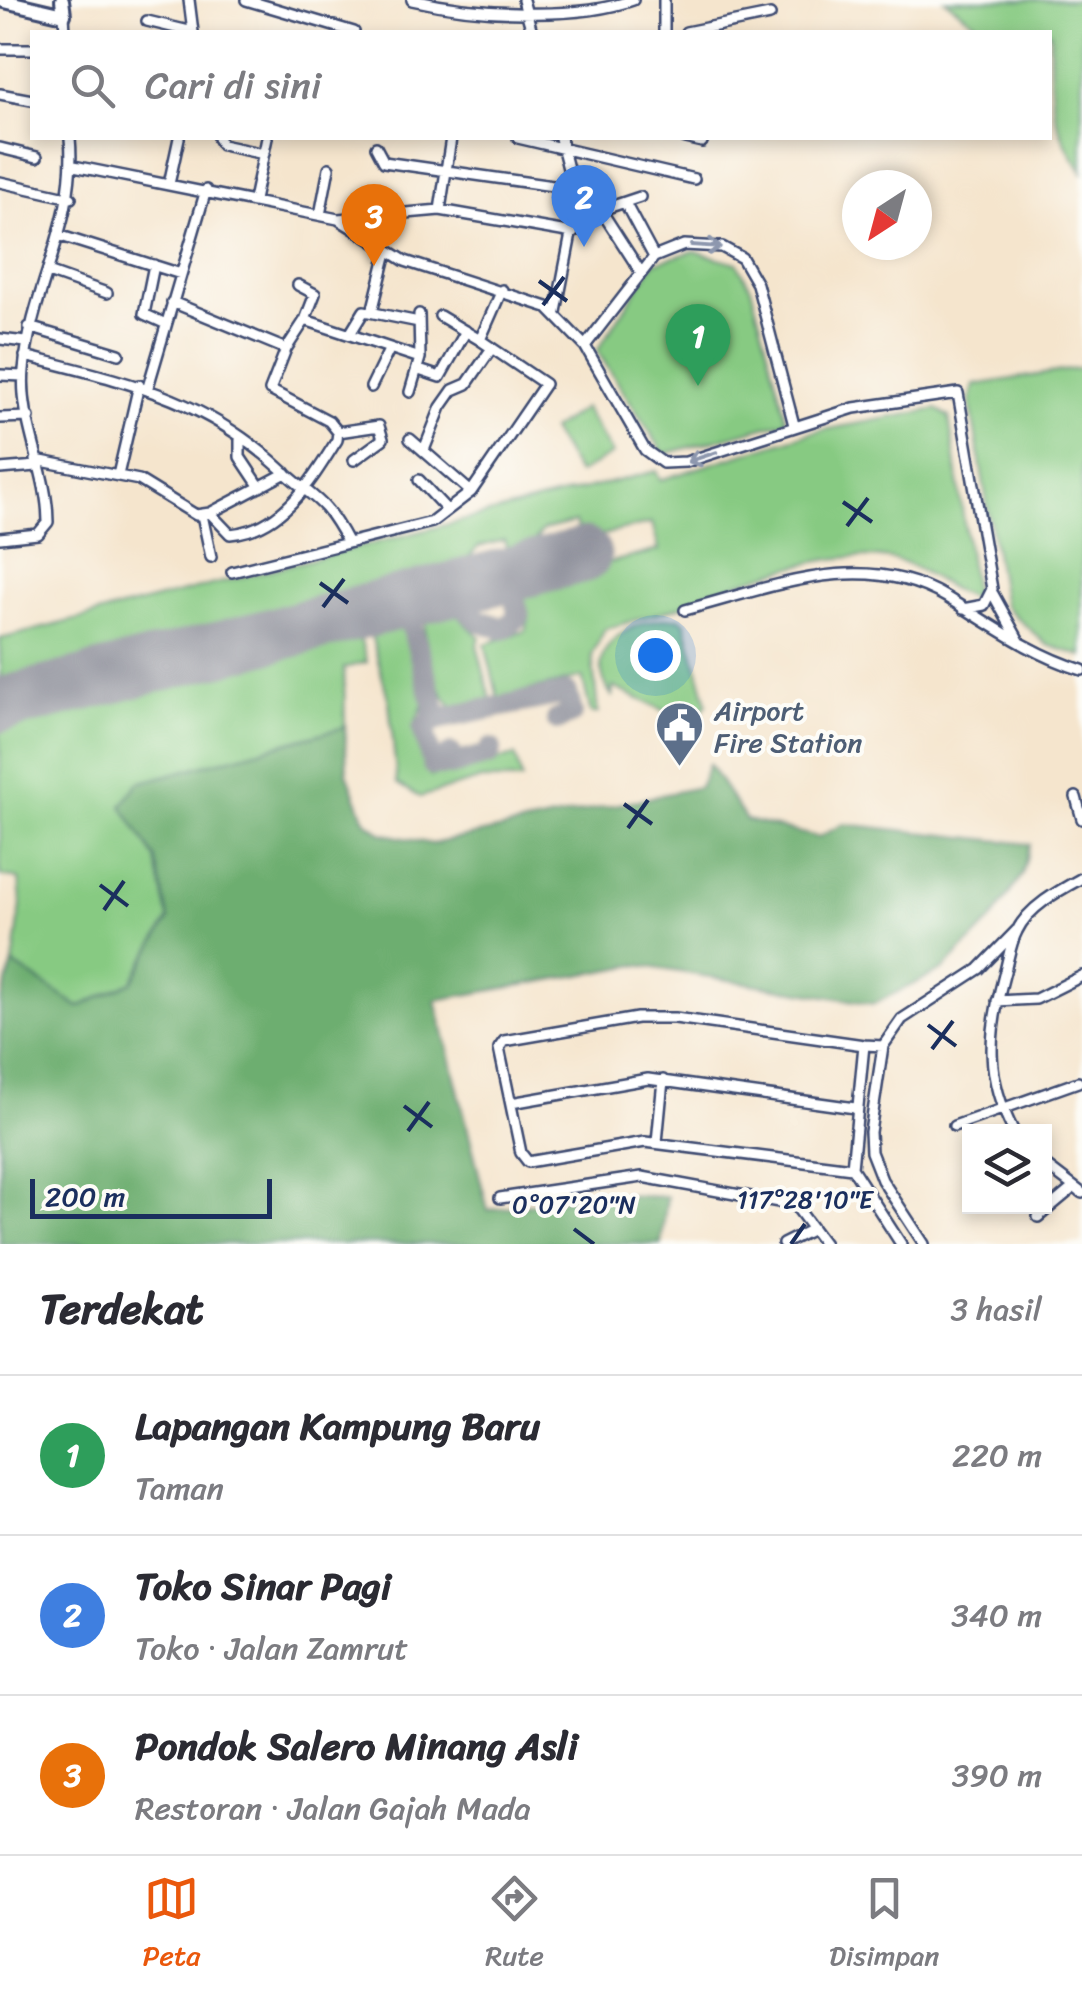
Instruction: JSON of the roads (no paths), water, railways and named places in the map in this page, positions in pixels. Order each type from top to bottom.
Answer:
[{"type":"street","points":[[0,0],[63,7]]},
{"type":"street","points":[[188,0],[193,30]]},
{"type":"street","points":[[246,0],[275,3],[338,29]]},
{"type":"street","points":[[412,0],[463,10],[526,13],[633,0]]},
{"type":"street","points":[[523,0],[531,30]]},
{"type":"street","points":[[664,0],[664,30]]},
{"type":"street","points":[[696,30],[770,15]]},
{"type":"street","points":[[147,21],[185,30]]},
{"type":"street","points":[[0,49],[30,49]]},
{"type":"street","points":[[0,94],[30,100]]},
{"type":"street","points":[[0,538],[38,534],[48,522],[23,376],[29,328],[70,198],[74,166],[70,140]]},
{"type":"street","points":[[169,184],[179,140]]},
{"type":"street","points":[[219,140],[222,146],[264,154]]},
{"type":"street","points":[[254,200],[267,140]]},
{"type":"street","points":[[440,210],[451,140]]},
{"type":"street","points":[[696,140],[702,142]]},
{"type":"street","points":[[561,142],[694,179]]},
{"type":"street","points":[[556,312],[573,233],[574,189],[561,142]]},
{"type":"street","points":[[0,148],[37,157]]},
{"type":"street","points":[[376,148],[384,162],[574,189]]},
{"type":"street","points":[[74,166],[338,219],[440,210],[573,233]]},
{"type":"street","points":[[320,216],[328,168]]},
{"type":"street","points":[[0,182],[70,198]]},
{"type":"street","points":[[118,475],[206,190]]},
{"type":"street","points":[[640,197],[607,208],[604,218],[640,271]]},
{"type":"street","points":[[626,203],[654,257]]},
{"type":"street","points":[[338,219],[387,252],[556,312],[585,346],[645,450],[662,463],[686,462],[854,408],[958,393],[992,589],[1002,618],[1024,647]]},
{"type":"street","points":[[61,236],[181,274]]},
{"type":"street","points":[[585,346],[654,257],[684,245],[707,244],[742,258],[757,284],[794,425]]},
{"type":"street","points":[[372,312],[387,252]]},
{"type":"street","points":[[154,265],[144,314],[166,324]]},
{"type":"street","points":[[48,272],[108,293]]},
{"type":"street","points":[[298,285],[314,292],[305,320],[286,349],[270,390],[329,421],[338,432]]},
{"type":"street","points":[[480,340],[502,290]]},
{"type":"street","points":[[172,302],[286,349]]},
{"type":"street","points":[[350,334],[364,310],[419,318],[419,370],[410,392]]},
{"type":"street","points":[[232,572],[432,522],[471,492],[545,384],[440,316]]},
{"type":"street","points":[[305,320],[420,358]]},
{"type":"street","points":[[29,328],[119,354]]},
{"type":"street","points":[[439,378],[466,331]]},
{"type":"street","points":[[0,339],[26,342]]},
{"type":"street","points":[[371,387],[390,348]]},
{"type":"street","points":[[424,450],[450,393],[467,384],[492,348]]},
{"type":"street","points":[[25,356],[144,386],[196,407],[240,440],[263,451],[308,487],[326,504],[348,543]]},
{"type":"street","points":[[419,370],[439,378],[450,393]]},
{"type":"street","points":[[0,375],[23,376]]},
{"type":"street","points":[[0,418],[29,417]]},
{"type":"street","points":[[338,432],[380,426],[384,438],[354,460]]},
{"type":"street","points":[[206,514],[224,530],[238,534],[281,513],[308,487],[338,432]]},
{"type":"street","points":[[410,439],[471,492]]},
{"type":"street","points":[[240,440],[240,458],[260,487]]},
{"type":"street","points":[[0,468],[37,463],[118,475],[146,483],[192,515],[206,514],[286,473]]},
{"type":"street","points":[[419,480],[447,510]]},
{"type":"street","points":[[206,514],[211,557]]},
{"type":"street","points":[[685,610],[814,577],[861,572],[900,576],[1024,647],[1082,670]]},
{"type":"street","points":[[963,609],[984,605],[992,589]]},
{"type":"street","points":[[1076,797],[1082,819]]},
{"type":"street","points":[[924,1244],[882,1180],[871,1152],[883,1046],[902,1019],[992,957],[1045,901],[1082,878]]},
{"type":"street","points":[[1010,1124],[990,1061],[997,1001],[1017,930]]},
{"type":"street","points":[[992,957],[1008,962]]},
{"type":"street","points":[[997,1001],[1036,999],[1082,976]]},
{"type":"street","points":[[852,1168],[657,1142],[528,1162],[521,1153],[499,1048],[504,1041],[622,1019],[675,1018],[883,1046]]},
{"type":"street","points":[[864,1044],[852,1168],[901,1244]]},
{"type":"street","points":[[511,1103],[636,1080],[663,1080],[855,1108]]},
{"type":"street","points":[[657,1142],[663,1080]]},
{"type":"street","points":[[954,1126],[1078,1082]]},
{"type":"street","points":[[1038,1217],[1078,1190],[1052,1170]]},
{"type":"street","points":[[500,1198],[652,1177],[795,1205],[824,1244]]},
{"type":"street","points":[[783,1244],[813,1228]]},
{"type":"place","name":"Toko Sinar Pagi","points":[[584,247]]},
{"type":"place","name":"Pondok Salero Minang Asli","points":[[374,266]]},
{"type":"place","name":"Lapangan Kampung Baru","points":[[698,386]]},
{"type":"place","name":"Airport Fire Station","points":[[679,768]]}]
